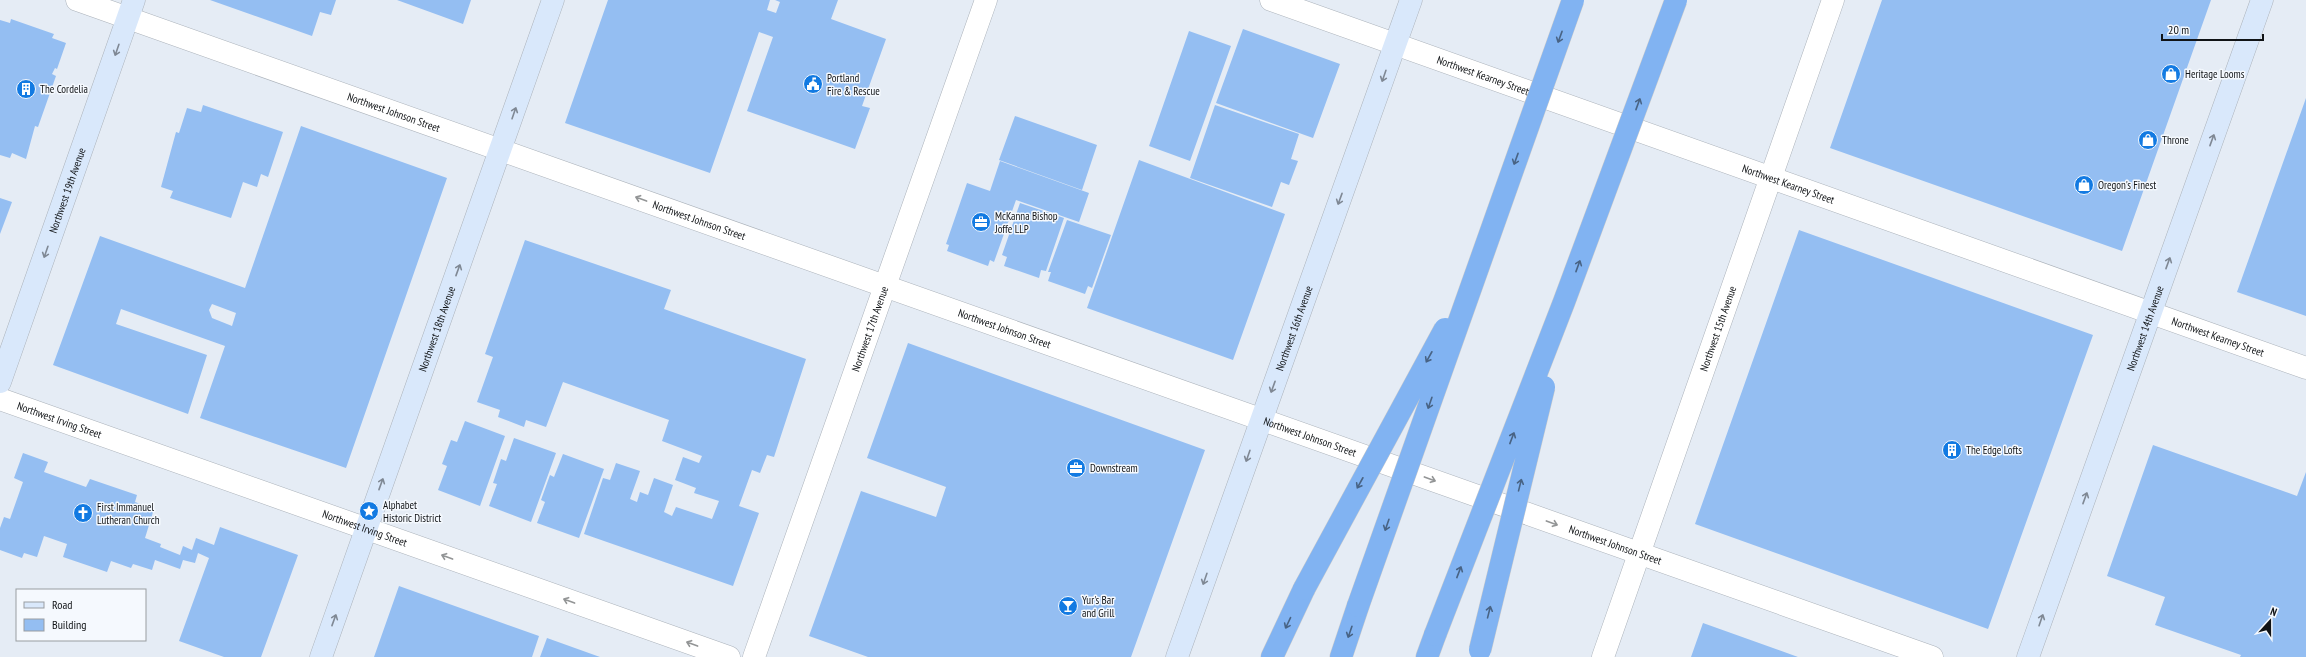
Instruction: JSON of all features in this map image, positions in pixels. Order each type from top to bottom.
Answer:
[{"type":"highway","points":[[1341,657],[1475,273],[1573,0]]},
{"type":"highway","points":[[1427,657],[1564,302],[1676,0]]},
{"type":"highway","points":[[1272,657],[1304,589],[1475,273]]},
{"type":"highway","points":[[1479,653],[1564,302]]},
{"type":"main road","name":"Northwest 18th Avenue","points":[[321,657],[553,0]]},
{"type":"main road","name":"Northwest 16th Avenue","points":[[1177,657],[1411,0]]},
{"type":"main road","name":"Northwest 14th Avenue","points":[[2028,657],[2262,0]]},
{"type":"main road","name":"Northwest 19th Avenue","points":[[0,382],[131,9]]},
{"type":"street","name":"Northwest Johnson Street","points":[[77,0],[131,9],[501,150],[1932,657]]},
{"type":"street","name":"Northwest 17th Avenue","points":[[754,657],[986,0]]},
{"type":"street","name":"Northwest Kearney Street","points":[[1271,0],[2306,368]]},
{"type":"street","name":"Northwest 15th Avenue","points":[[1603,657],[1833,0]]},
{"type":"street","name":"Northwest Irving Street","points":[[0,399],[729,657]]},
{"type":"building","points":[[210,0],[336,0],[331,15],[320,12],[312,36]]},
{"type":"building","points":[[397,0],[471,0],[463,24]]},
{"type":"building","points":[[608,0],[770,0],[767,10],[776,13],[780,2],[775,0],[838,0],[831,19],[886,39],[862,106],[870,108],[855,149],[747,111],[773,37],[759,32],[710,173],[565,123]]},
{"type":"building","points":[[1882,0],[2211,0],[2122,251],[1830,148]]},
{"type":"building","name":"The Cordelia","points":[[11,19],[54,34],[52,38],[66,43],[57,69],[55,68],[52,74],[56,76],[38,127],[35,126],[26,159],[12,153],[10,158],[0,155],[0,20],[10,23]]},
{"type":"building","points":[[1243,29],[1340,64],[1313,138],[1216,103]]},
{"type":"building","points":[[1189,31],[1231,46],[1190,161],[1149,146]]},
{"type":"building","points":[[2306,98],[2306,316],[2237,292]]},
{"type":"building","points":[[203,105],[283,132],[268,177],[261,174],[257,187],[243,182],[231,218],[170,198],[173,191],[161,187],[176,132],[179,133],[187,108],[201,112]]},
{"type":"building","points":[[1215,105],[1299,134],[1291,159],[1298,161],[1289,185],[1281,182],[1272,207],[1190,178]]},
{"type":"building","points":[[1015,116],[1097,145],[1082,190],[999,160]]},
{"type":"building","points":[[301,126],[447,178],[346,468],[200,418],[225,346],[121,309],[116,324],[207,355],[188,414],[53,365],[100,236],[245,288]],"holes":[[[212,304],[236,313],[232,326],[212,318],[209,310]]]},
{"type":"building","points":[[1139,160],[1285,214],[1233,360],[1087,308]]},
{"type":"building","points":[[1000,161],[1089,193],[1079,222],[1016,200],[994,262],[990,260],[988,266],[947,251],[949,245],[946,244],[967,183],[990,191]]},
{"type":"building","points":[[0,198],[12,202],[0,234]]},
{"type":"building","points":[[1020,203],[1064,218],[1046,271],[1041,270],[1039,278],[1004,266],[1007,257],[1002,255]]},
{"type":"building","points":[[1067,220],[1111,235],[1092,288],[1088,286],[1085,294],[1048,281],[1051,272],[1048,272]]},
{"type":"building","name":"The Edge Lofts","points":[[1799,230],[2093,335],[1988,629],[1695,524]]},
{"type":"building","points":[[525,240],[671,290],[664,309],[806,359],[774,457],[767,455],[760,473],[752,470],[739,506],[759,513],[733,586],[584,534],[603,478],[610,480],[616,463],[640,471],[630,499],[637,502],[640,492],[648,495],[654,478],[673,485],[664,512],[672,516],[676,507],[712,519],[719,501],[694,493],[696,488],[675,480],[683,457],[699,463],[702,456],[662,441],[669,420],[563,382],[546,427],[526,420],[524,427],[498,417],[500,410],[477,402],[493,357],[485,354]]},
{"type":"building","points":[[908,343],[1205,450],[1131,657],[868,657],[809,636],[861,491],[936,517],[946,487],[867,458]]},
{"type":"building","points":[[465,421],[505,436],[480,506],[438,490],[447,466],[442,464],[451,440],[457,442]]},
{"type":"building","points":[[514,438],[556,453],[531,522],[489,506],[497,484],[493,483],[501,459],[506,461]]},
{"type":"building","points":[[2153,445],[2297,496],[2306,472],[2306,657],[2240,657],[2241,655],[2155,625],[2165,597],[2107,576]]},
{"type":"building","points":[[23,453],[48,462],[44,472],[86,487],[90,479],[137,495],[135,502],[154,509],[145,538],[161,544],[160,547],[180,555],[183,546],[192,550],[196,538],[214,545],[220,527],[298,555],[261,657],[224,657],[179,641],[209,558],[198,553],[195,563],[183,560],[180,569],[155,560],[152,570],[133,564],[131,568],[111,561],[107,572],[63,557],[67,544],[44,536],[37,557],[24,553],[22,558],[0,550],[0,528],[4,517],[10,519],[23,482],[14,478]]},
{"type":"building","points":[[563,454],[604,469],[579,538],[537,523],[545,502],[541,500],[550,475],[554,477]]},
{"type":"building","points":[[399,586],[539,636],[532,657],[374,657]]},
{"type":"building","points":[[1703,623],[1798,657],[1691,657]]},
{"type":"building","points":[[547,638],[600,657],[540,657]]},
{"type":"place","name":"Heritage Looms","points":[[2171,74]]},
{"type":"place","name":"Portland Fire & Rescue","points":[[813,84]]},
{"type":"place","name":"The Cordelia","points":[[26,89]]},
{"type":"place","name":"Throne","points":[[2148,140]]},
{"type":"place","name":"Oregon's Finest","points":[[2084,185]]},
{"type":"place","name":"McKanna Bishop Joffe LLP","points":[[981,222]]},
{"type":"place","name":"The Edge Lofts","points":[[1952,450]]},
{"type":"place","name":"Downstream","points":[[1076,468]]},
{"type":"place","name":"Alphabet Historic District","points":[[369,511]]},
{"type":"place","name":"First Immanuel Lutheran Church","points":[[83,513]]},
{"type":"place","name":"Yur's Bar and Grill","points":[[1068,606]]}]
